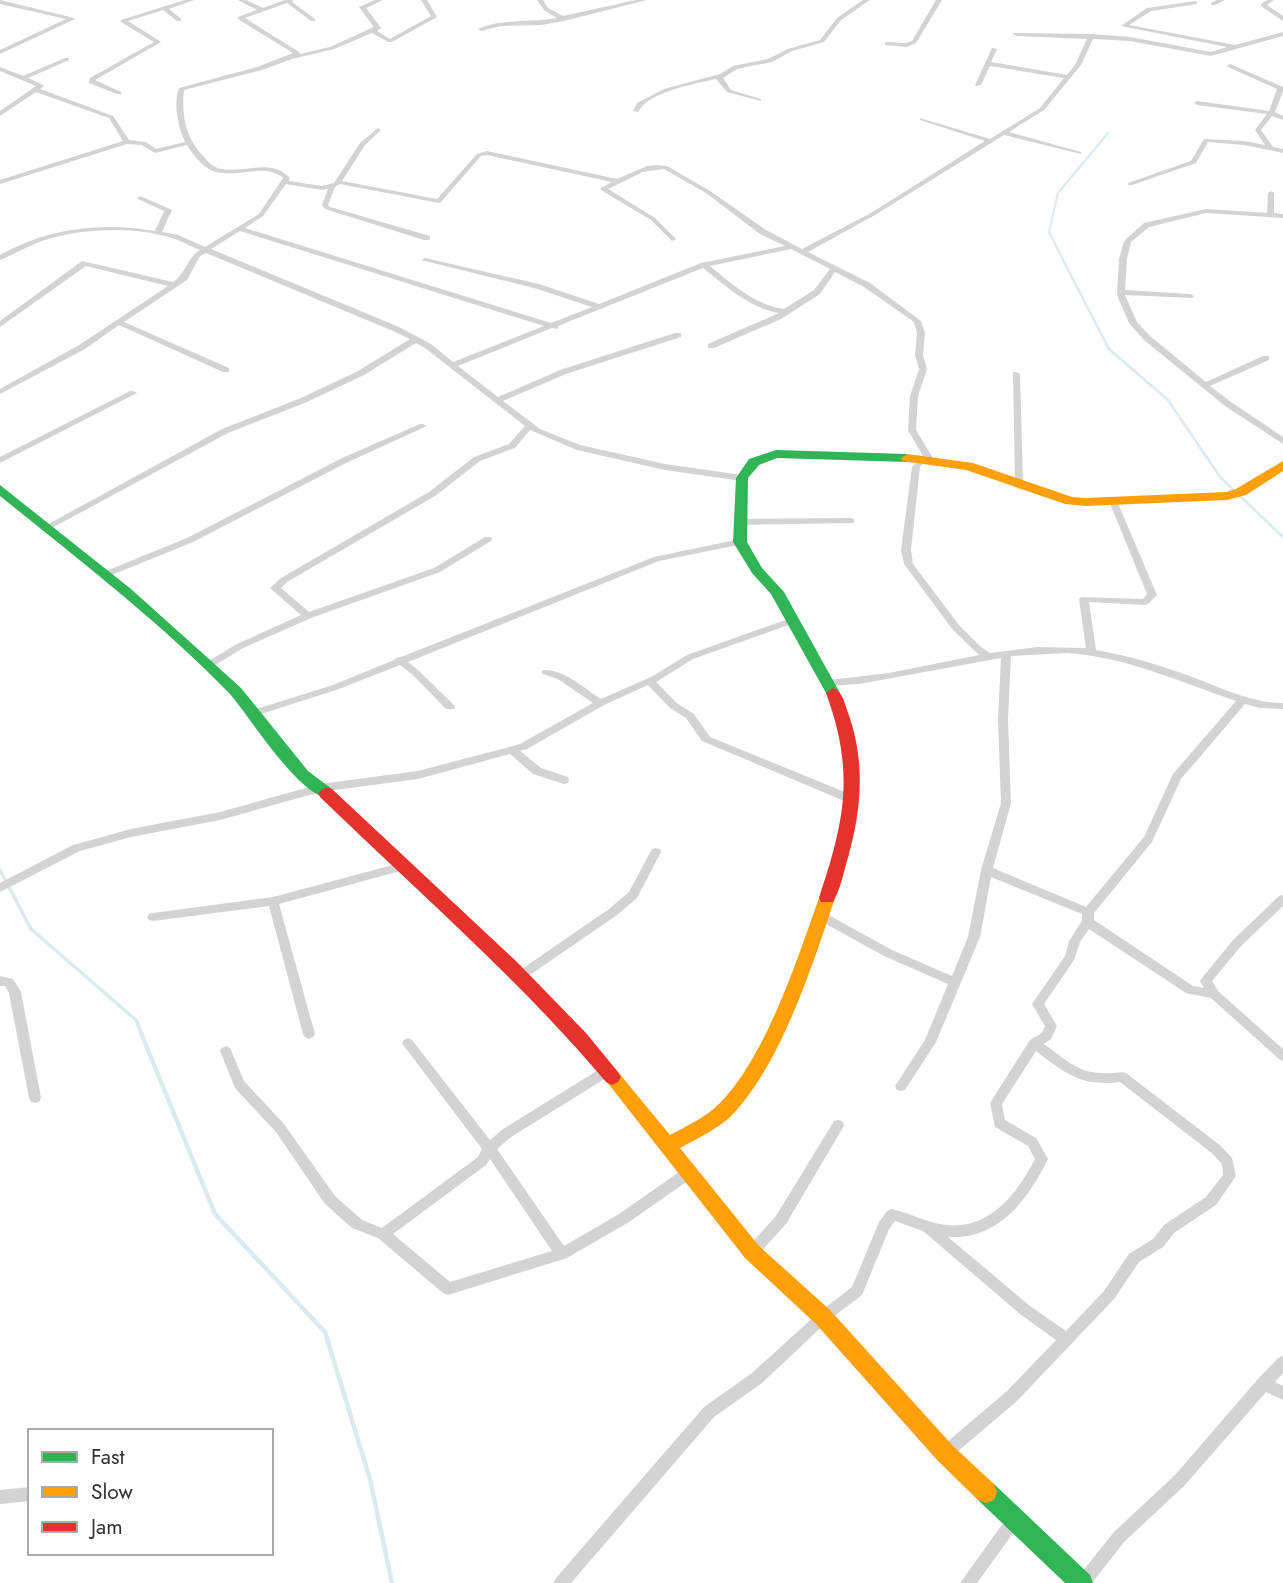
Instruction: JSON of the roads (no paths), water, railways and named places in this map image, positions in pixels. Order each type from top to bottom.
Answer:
[{"type":"street","points":[[119,93],[91,82],[92,79],[158,42],[123,21],[191,0]]},
{"type":"street","points":[[242,0],[262,10]]},
{"type":"street","points":[[0,392],[120,323],[175,285],[190,271],[202,250],[261,215],[287,178],[284,173],[273,170],[214,169],[188,144],[180,117],[181,89],[332,48],[378,27],[362,7],[380,0]]},
{"type":"street","points":[[372,30],[390,41],[415,30],[435,17],[424,0]]},
{"type":"street","points":[[540,0],[546,9],[573,23]]},
{"type":"street","points":[[481,29],[561,19],[644,0]]},
{"type":"street","points":[[636,111],[639,104],[666,90],[720,76],[735,68],[770,61],[790,50],[822,41],[839,19],[867,0]]},
{"type":"street","points":[[887,44],[907,45],[914,42],[939,0]]},
{"type":"street","points":[[1213,4],[1222,0]]},
{"type":"street","points":[[1271,0],[1263,5],[1283,19]]},
{"type":"street","points":[[293,57],[297,53],[294,49],[240,18],[290,1],[313,20]]},
{"type":"street","points":[[0,2],[72,19],[0,52]]},
{"type":"street","points":[[1195,3],[1149,9],[1124,26],[1236,47]]},
{"type":"street","points":[[164,8],[179,20]]},
{"type":"street","points":[[1016,34],[1091,36],[1212,54],[1283,34]]},
{"type":"street","points":[[1165,45],[1174,35]]},
{"type":"street","points":[[802,253],[873,214],[1042,109],[1078,65],[1091,36]]},
{"type":"street","points":[[978,85],[990,64],[994,49]]},
{"type":"street","points":[[24,78],[67,60]]},
{"type":"street","points":[[990,64],[1067,77]]},
{"type":"street","points":[[1230,66],[1282,88],[1271,113],[1258,130],[1271,149]]},
{"type":"street","points":[[0,69],[41,84],[0,114]]},
{"type":"street","points":[[720,76],[729,91],[759,100]]},
{"type":"street","points":[[1267,82],[1283,77]]},
{"type":"street","points":[[36,90],[111,117],[127,142]]},
{"type":"street","points":[[1196,103],[1271,113],[1283,118]]},
{"type":"street","points":[[922,119],[991,141]]},
{"type":"street","points":[[378,130],[362,144],[325,205],[327,208],[427,238]]},
{"type":"street","points":[[1004,133],[1079,153]]},
{"type":"street","points":[[1130,184],[1194,162],[1206,140],[1244,143],[1283,151]]},
{"type":"street","points":[[0,182],[127,142],[144,143],[151,151],[188,144]]},
{"type":"street","points":[[284,182],[336,185],[439,201],[479,155],[487,153],[620,181]]},
{"type":"street","points":[[672,239],[653,219],[603,192],[620,181],[657,166],[665,167],[791,247],[874,290],[920,326],[919,355],[923,369],[911,417],[912,430],[926,458]]},
{"type":"street","points":[[1270,215],[1271,193]]},
{"type":"street","points":[[140,198],[168,210],[158,232]]},
{"type":"street","points":[[1283,216],[1206,211],[1147,225],[1128,242],[1123,259],[1122,292],[1124,306],[1137,329],[1205,385],[1283,441]]},
{"type":"street","points":[[0,258],[22,244],[85,228],[158,232],[416,339],[529,426],[546,436],[577,447],[665,467],[742,478]]},
{"type":"street","points":[[240,229],[555,327]]},
{"type":"street","points":[[453,365],[555,327],[704,265],[791,247]]},
{"type":"street","points":[[425,260],[536,286],[599,307]]},
{"type":"street","points":[[0,325],[85,263],[175,285]]},
{"type":"street","points":[[704,265],[735,289],[769,308],[786,312]]},
{"type":"street","points":[[711,345],[786,312],[817,292],[833,270]]},
{"type":"street","points":[[1122,292],[1190,296]]},
{"type":"street","points":[[120,323],[226,370]]},
{"type":"street","points":[[497,400],[563,372],[678,335]]},
{"type":"street","points":[[47,527],[225,431],[304,400],[361,373],[416,339]]},
{"type":"street","points":[[1205,385],[1266,358]]},
{"type":"street","points":[[1016,374],[1019,483]]},
{"type":"street","points":[[0,460],[133,393]]},
{"type":"street","points":[[104,575],[190,540],[345,460],[423,426]]},
{"type":"street","points":[[308,615],[275,589],[284,580],[432,494],[477,459],[512,446],[529,426]]},
{"type":"street","points":[[668,1146],[726,1110],[743,1088],[770,1037],[821,916],[844,849],[853,800],[852,746],[846,722],[829,684],[777,592],[757,570],[740,542],[742,478],[754,463],[776,454],[926,458],[968,466],[1070,501],[1227,496],[1241,492],[1283,465]]},
{"type":"street","points":[[926,458],[916,467],[906,550],[909,564],[962,634],[977,651],[989,657]]},
{"type":"street","points":[[0,489],[204,662],[254,713],[302,775],[320,788],[400,867],[520,976],[607,1071],[752,1252],[823,1317],[945,1453],[1082,1583],[1119,1537],[1180,1480],[1283,1363]]},
{"type":"street","points":[[1092,653],[1084,599],[1144,602],[1152,595],[1113,501]]},
{"type":"street","points":[[739,522],[852,521]]},
{"type":"street","points":[[204,662],[214,662],[240,646],[308,615],[437,570],[488,539]]},
{"type":"street","points":[[254,713],[336,687],[657,559],[678,552],[740,542]]},
{"type":"street","points":[[0,888],[77,848],[131,832],[220,816],[320,788],[418,775],[512,750],[547,736],[600,702],[650,681],[696,655],[791,621]]},
{"type":"street","points":[[829,684],[884,678],[1006,654],[1068,650],[1148,666],[1243,700],[1273,707],[1283,706]]},
{"type":"street","points":[[901,1087],[930,1042],[974,937],[986,870],[1006,803],[1003,719],[1006,654]]},
{"type":"street","points":[[399,660],[450,707]]},
{"type":"street","points":[[546,672],[561,677],[600,702]]},
{"type":"street","points":[[650,681],[674,706],[690,716],[706,739],[853,800]]},
{"type":"street","points":[[561,1583],[702,1419],[757,1378],[823,1317],[858,1291],[884,1226],[892,1215],[943,1231],[973,1232],[1010,1205],[1033,1178],[1042,1159],[1038,1150],[1032,1142],[999,1123],[995,1114],[996,1103],[1034,1043],[1047,1036],[1051,1026],[1038,1004],[1070,957],[1088,917],[1148,839],[1177,777],[1243,700]]},
{"type":"street","points":[[512,750],[537,771],[564,780]]},
{"type":"street","points":[[520,976],[614,912],[633,895],[656,852]]},
{"type":"street","points":[[153,916],[273,901],[400,867]]},
{"type":"street","points":[[986,870],[1088,917],[1190,990],[1207,995],[1214,994]]},
{"type":"street","points":[[1283,899],[1207,976],[1207,986],[1214,994],[1283,1056]]},
{"type":"street","points":[[273,901],[309,1034]]},
{"type":"street","points":[[821,916],[888,953],[955,982]]},
{"type":"street","points":[[0,981],[9,982],[15,992],[35,1098]]},
{"type":"street","points":[[408,1043],[489,1148],[562,1254]]},
{"type":"street","points":[[945,1453],[1012,1396],[1109,1294],[1134,1258],[1158,1244],[1169,1229],[1211,1201],[1230,1176],[1228,1162],[1122,1077],[1100,1081],[1082,1077],[1034,1043]]},
{"type":"street","points":[[226,1051],[239,1084],[280,1128],[330,1200],[357,1224],[383,1234],[448,1289],[562,1254],[624,1217],[687,1174]]},
{"type":"street","points":[[383,1234],[482,1161],[489,1148],[576,1088],[607,1071]]},
{"type":"street","points":[[752,1252],[781,1220],[838,1125]]},
{"type":"street","points":[[924,1225],[1025,1310],[1066,1339]]},
{"type":"street","points":[[1263,1384],[1283,1394]]},
{"type":"street","points":[[0,1497],[28,1494]]},
{"type":"street","points":[[968,1583],[1014,1520]]},
{"type":"waterway","points":[[1065,264],[1049,232],[1058,193],[1108,133]]},
{"type":"waterway","points":[[1065,264],[1109,349],[1168,400],[1220,477],[1283,537]]},
{"type":"waterway","points":[[0,870],[31,929],[136,1020],[142,1034]]},
{"type":"waterway","points":[[141,1033],[215,1214],[325,1332],[370,1479],[392,1583]]}]
